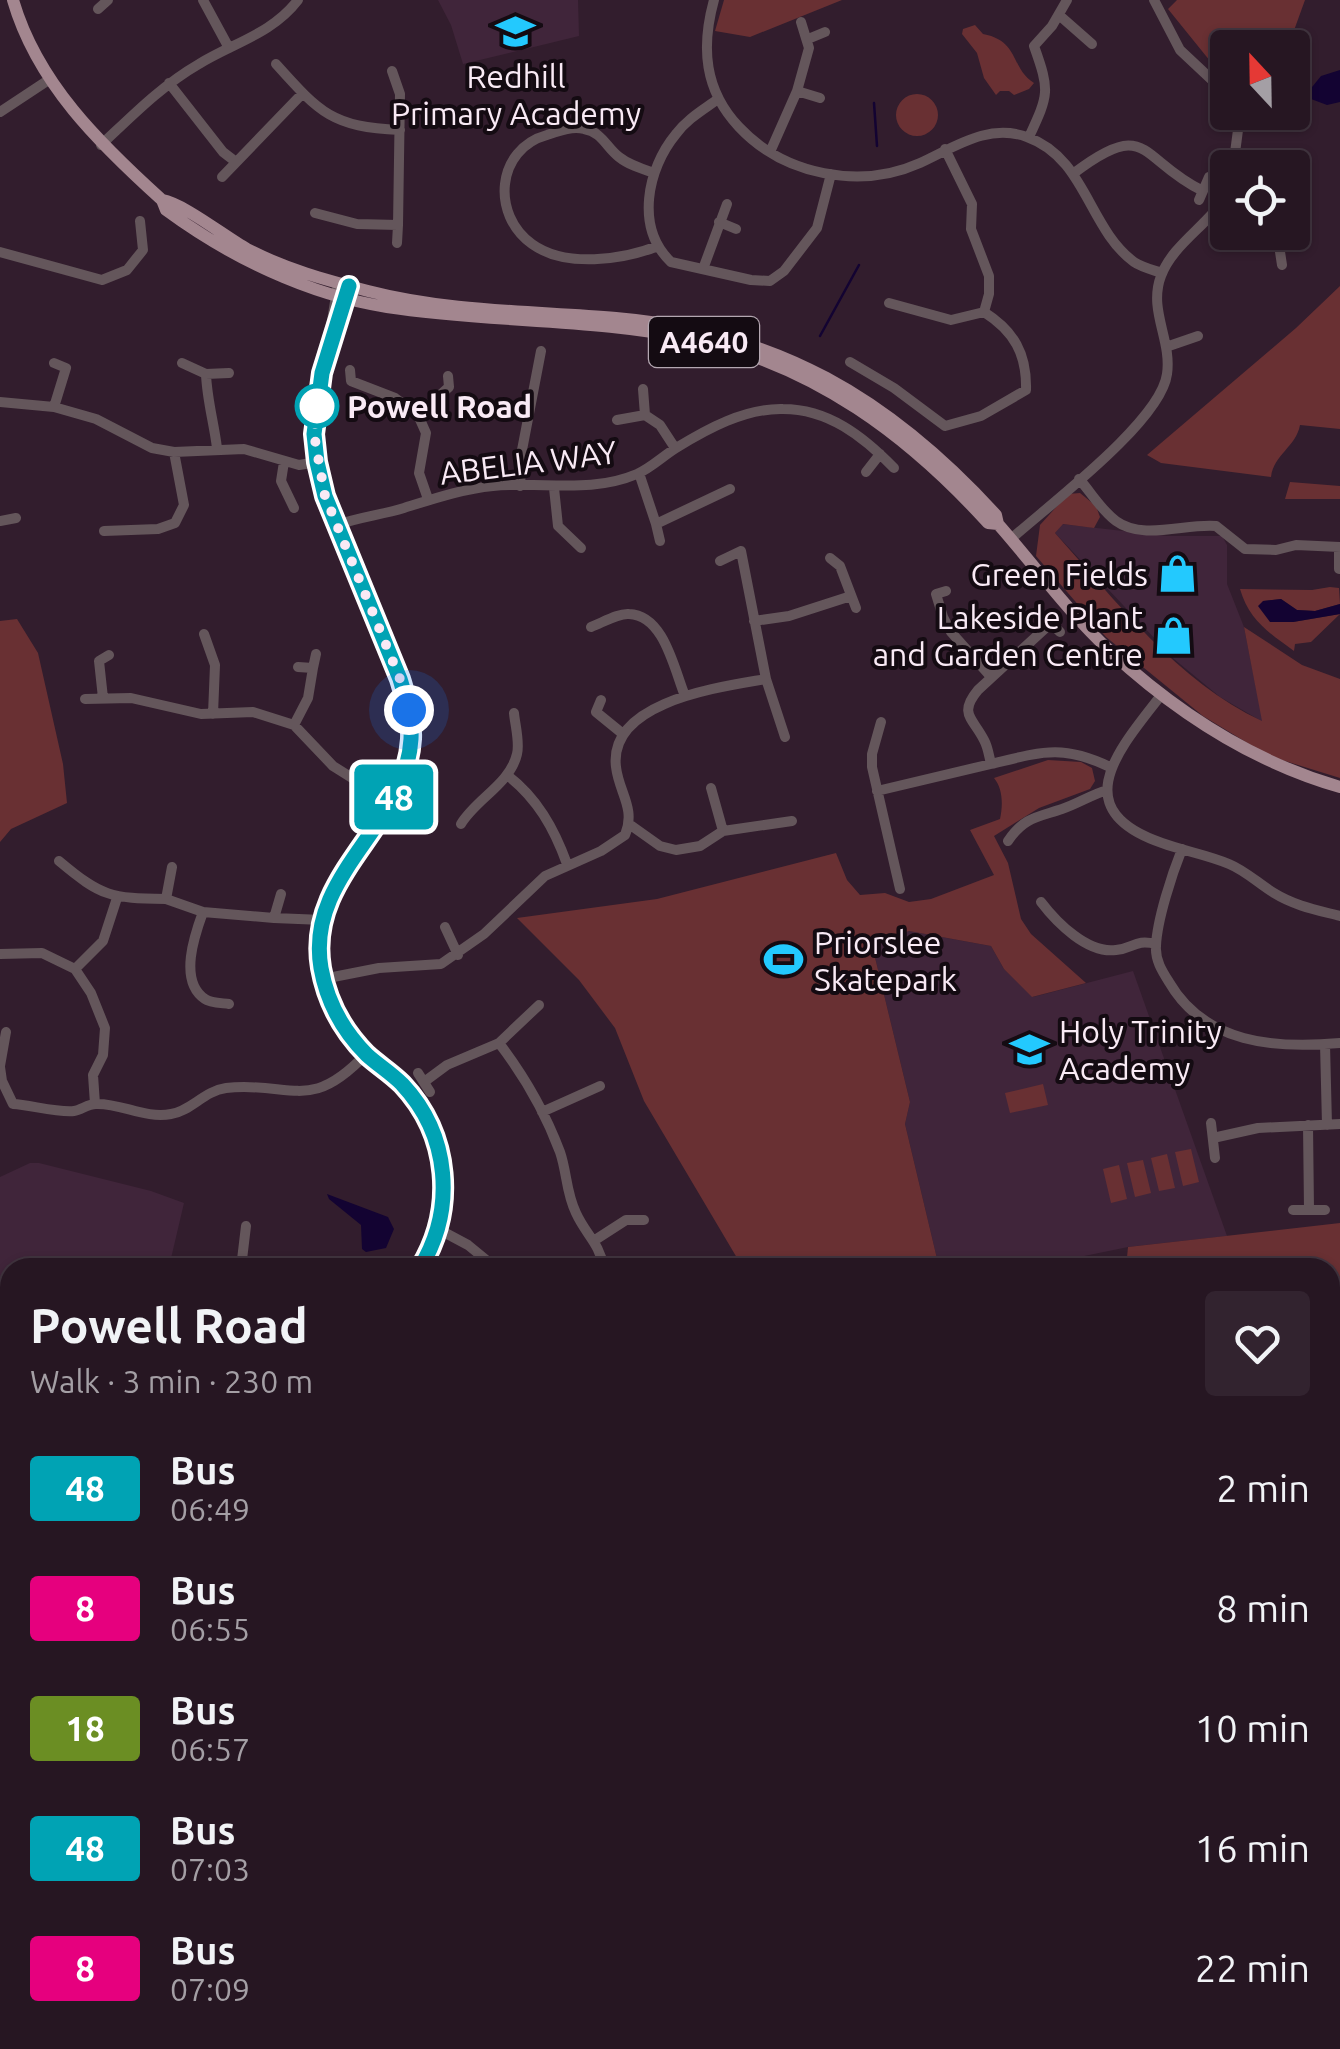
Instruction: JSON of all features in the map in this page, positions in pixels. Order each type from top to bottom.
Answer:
[{"type":"main road","name":"A4640","points":[[12,5],[50,79],[102,146],[162,200],[173,202],[206,226],[266,258],[342,290],[442,305],[664,324],[708,333],[777,354],[857,394],[918,437],[996,515],[998,524],[1109,650],[1162,694],[1242,748],[1340,787]]},
{"type":"street","points":[[98,9],[108,0]]},
{"type":"street","points":[[203,0],[230,48]]},
{"type":"street","points":[[102,146],[169,83],[268,29],[298,0]]},
{"type":"street","points":[[714,0],[705,48],[708,72],[718,99],[746,134],[770,152],[796,166],[831,174],[894,172],[977,136],[998,132],[1028,137],[1059,156],[1074,173],[1110,236],[1134,262],[1162,273]]},
{"type":"street","points":[[1028,137],[1046,92],[1042,62],[1034,46],[1067,0]]},
{"type":"street","points":[[1155,0],[1180,50],[1210,78]]},
{"type":"street","points":[[1059,15],[1092,44]]},
{"type":"street","points":[[770,152],[797,91],[809,48],[801,22]]},
{"type":"street","points":[[808,38],[825,32]]},
{"type":"street","points":[[276,64],[326,114],[344,123],[400,130]]},
{"type":"street","points":[[392,71],[400,94],[398,243]]},
{"type":"street","points":[[0,112],[50,79]]},
{"type":"street","points":[[169,83],[236,162]]},
{"type":"street","points":[[797,91],[820,98]]},
{"type":"street","points":[[222,177],[302,94]]},
{"type":"street","points":[[718,99],[677,132],[654,173],[648,212],[658,246],[678,266],[762,282],[778,277],[817,228],[831,174]]},
{"type":"street","points":[[654,173],[618,156],[597,133],[576,128],[536,138],[522,146],[511,160],[506,182],[513,223],[528,242],[543,251],[562,256],[610,257],[658,246]]},
{"type":"street","points":[[1074,173],[1104,150],[1129,145],[1148,150],[1201,195],[1209,177]]},
{"type":"street","points":[[946,150],[972,204],[971,229],[989,276],[990,294],[984,312]]},
{"type":"street","points":[[703,269],[727,204]]},
{"type":"street","points":[[315,213],[357,224],[398,225]]},
{"type":"street","points":[[1011,539],[1157,402],[1166,381],[1166,347],[1156,303],[1162,273],[1170,258],[1210,218]]},
{"type":"street","points":[[0,252],[102,280],[128,270],[143,250],[140,221]]},
{"type":"street","points":[[720,222],[736,229]]},
{"type":"street","points":[[1280,250],[1282,266]]},
{"type":"street","points":[[342,290],[314,434],[317,462],[325,496],[409,710],[411,740],[392,803],[334,886],[323,920],[319,956],[330,1004],[345,1030],[402,1084],[435,1133],[444,1184],[438,1229],[425,1258]]},
{"type":"street","points":[[889,303],[951,320],[984,312]]},
{"type":"street","points":[[850,362],[894,388],[945,426],[982,416],[1026,390],[1026,366],[1020,347],[1008,331],[984,312]]},
{"type":"street","points":[[1166,347],[1198,336]]},
{"type":"street","points":[[520,486],[522,450],[541,351]]},
{"type":"street","points":[[54,406],[66,368],[75,358]]},
{"type":"street","points":[[182,363],[206,374],[230,373]]},
{"type":"street","points":[[54,364],[66,368]]},
{"type":"street","points":[[206,374],[217,448]]},
{"type":"street","points":[[418,415],[449,387],[448,376]]},
{"type":"street","points":[[348,379],[395,398],[418,415],[426,433],[419,473],[428,499]]},
{"type":"street","points":[[643,389],[645,414]]},
{"type":"street","points":[[0,402],[54,406],[96,419],[152,448],[174,452],[244,449],[299,465],[317,462]]},
{"type":"street","name":"ABELIA WAY","points":[[337,525],[428,499],[494,486],[597,485],[639,473],[724,422],[777,408],[816,412],[838,422],[894,468]]},
{"type":"street","points":[[618,420],[645,414],[660,425],[675,448]]},
{"type":"street","points":[[104,531],[158,529],[175,522],[184,505],[174,452]]},
{"type":"street","points":[[866,472],[880,454]]},
{"type":"street","points":[[284,462],[281,480],[294,508]]},
{"type":"street","points":[[639,473],[660,540]]},
{"type":"street","points":[[1079,479],[1110,516],[1127,526],[1156,530],[1216,526],[1245,548],[1339,547],[1339,569]]},
{"type":"street","points":[[554,488],[558,526],[580,548]]},
{"type":"street","points":[[656,524],[730,490]]},
{"type":"street","points":[[0,521],[16,518]]},
{"type":"street","points":[[720,561],[742,551],[766,679],[785,737]]},
{"type":"street","points":[[830,558],[840,566],[856,608]]},
{"type":"street","points":[[936,594],[951,632],[991,677]]},
{"type":"street","points":[[754,621],[790,616],[851,596]]},
{"type":"street","points":[[591,627],[626,613],[645,618],[658,629],[685,696]]},
{"type":"street","points":[[991,764],[984,738],[968,712],[968,702],[991,677],[1055,627],[1042,614]]},
{"type":"street","points":[[204,634],[215,665],[214,714]]},
{"type":"street","points":[[88,654],[104,658],[103,698]]},
{"type":"street","points":[[294,725],[308,698],[316,654]]},
{"type":"street","points":[[298,667],[314,668]]},
{"type":"street","points":[[323,980],[379,968],[440,964],[458,955],[544,876],[616,843],[625,835],[629,824],[628,800],[615,760],[623,734],[659,706],[685,696],[766,679]]},
{"type":"street","points":[[1162,694],[1110,767],[1110,804],[1126,823],[1158,842],[1238,868],[1297,905],[1340,916]]},
{"type":"street","points":[[85,700],[144,700],[192,713],[253,712],[294,725],[333,766],[392,803]]},
{"type":"street","points":[[601,700],[591,714],[623,734]]},
{"type":"street","points":[[461,824],[468,811],[506,775],[518,752],[514,712]]},
{"type":"street","points":[[881,722],[872,766],[900,888]]},
{"type":"street","points":[[876,737],[891,741]]},
{"type":"street","points":[[877,791],[1066,750],[1110,767]]},
{"type":"street","points":[[506,775],[524,788],[538,806],[556,833],[567,864]]},
{"type":"street","points":[[711,788],[723,831]]},
{"type":"street","points":[[1008,840],[1038,814],[1066,808],[1107,790]]},
{"type":"street","points":[[629,824],[660,846],[676,850],[700,846],[723,831],[788,825]]},
{"type":"street","points":[[1182,849],[1156,944],[1158,963],[1180,1002],[1200,1020],[1261,1042],[1340,1042]]},
{"type":"street","points":[[59,861],[89,886],[117,898],[166,899],[203,912],[323,920]]},
{"type":"street","points":[[166,899],[172,867]]},
{"type":"street","points":[[274,918],[281,894]]},
{"type":"street","points":[[75,969],[103,941],[117,898]]},
{"type":"street","points":[[1041,902],[1051,915],[1103,949],[1118,950],[1140,941],[1156,944]]},
{"type":"street","points":[[1051,915],[1061,905]]},
{"type":"street","points":[[203,912],[189,950],[195,988],[206,1000],[229,1004]]},
{"type":"street","points":[[444,927],[458,955]]},
{"type":"street","points":[[0,954],[42,954],[75,969],[91,993],[105,1028],[103,1055],[93,1076],[96,1104]]},
{"type":"street","points":[[424,1083],[447,1065],[499,1043],[539,1005]]},
{"type":"street","points":[[6,1032],[0,1066],[13,1104],[72,1112],[96,1104],[158,1116],[177,1114],[218,1089],[244,1086],[310,1092],[346,1076],[366,1054]]},
{"type":"street","points":[[499,1043],[530,1084],[561,1156],[576,1216],[595,1240],[601,1258]]},
{"type":"street","points":[[1325,1044],[1327,1125]]},
{"type":"street","points":[[542,1112],[600,1086]]},
{"type":"street","points":[[1211,1122],[1216,1158]]},
{"type":"street","points":[[1213,1138],[1258,1128],[1340,1124]]},
{"type":"street","points":[[1308,1126],[1310,1210]]},
{"type":"street","points":[[1293,1210],[1325,1210]]},
{"type":"street","points":[[595,1240],[626,1220],[644,1220]]},
{"type":"street","points":[[243,1258],[246,1226]]},
{"type":"street","points":[[438,1229],[468,1244],[484,1258]]},
{"type":"shaded area","name":"Redhill Primary Academy","points":[[438,0],[578,0],[579,36],[463,64],[451,25]]},
{"type":"shaded area","points":[[724,0],[842,0],[750,37],[715,31]]},
{"type":"shaded area","points":[[1177,0],[1305,0],[1294,30],[1210,30],[1210,61],[1168,9]]},
{"type":"shaded area","points":[[975,25],[1009,49],[1034,83],[1029,89],[1014,95],[1000,91],[996,95],[984,78],[977,53],[962,34],[963,29]]},
{"type":"shaded area","points":[[1340,70],[1340,102],[1327,105],[1311,99],[1310,90],[1321,76]]},
{"type":"shaded area","points":[[917,94],[932,100],[938,115],[932,130],[917,136],[902,130],[896,115],[902,100]]},
{"type":"shaded area","points":[[1340,286],[1340,429],[1300,425],[1271,477],[1161,463],[1147,455],[1296,328]]},
{"type":"shaded area","points":[[1290,482],[1340,486],[1340,499],[1285,499]]},
{"type":"shaded area","points":[[1080,493],[1096,506],[1100,517],[1094,528],[1063,524],[1055,533],[1150,638],[1203,685],[1262,721],[1244,627],[1302,665],[1340,679],[1340,778],[1269,756],[1203,716],[1106,637],[1036,556],[1040,525],[1068,494]]},
{"type":"shaded area","points":[[1062,524],[1167,536],[1222,536],[1227,545],[1227,584],[1244,627],[1263,722],[1220,697],[1174,659],[1055,533]]},
{"type":"shaded area","points":[[1339,588],[1340,604],[1315,611],[1297,610],[1281,599],[1263,601],[1293,622],[1340,614],[1311,642],[1295,644],[1294,651],[1254,617],[1240,589],[1312,590]]},
{"type":"shaded area","points":[[1281,599],[1297,610],[1315,611],[1340,604],[1340,614],[1270,622],[1258,606],[1263,601]]},
{"type":"shaded area","points":[[17,619],[38,653],[63,764],[67,803],[11,829],[0,842],[0,621]]},
{"type":"shaded area","points":[[1048,760],[1081,762],[1092,768],[1095,781],[1090,789],[1039,808],[994,836],[1008,863],[1021,919],[1031,934],[1086,983],[1032,997],[1004,969],[991,946],[909,931],[872,945],[910,1102],[905,1124],[937,1258],[737,1258],[644,1101],[615,1028],[579,980],[517,918],[657,899],[836,853],[847,880],[860,895],[885,893],[909,902],[931,899],[994,875],[970,830],[1000,819],[1001,797],[994,778]]},
{"type":"shaded area","name":"Holy Trinity Academy","points":[[909,931],[991,946],[1004,969],[1033,997],[1133,971],[1227,1236],[1128,1247],[1075,1258],[937,1258],[905,1124],[910,1102],[872,945]]},
{"type":"shaded area","points":[[1043,1084],[1048,1105],[1010,1113],[1005,1093]]},
{"type":"shaded area","points":[[1191,1149],[1199,1182],[1183,1186],[1175,1152]]},
{"type":"shaded area","points":[[1167,1154],[1175,1188],[1159,1191],[1151,1158]]},
{"type":"shaded area","points":[[1143,1160],[1151,1193],[1135,1197],[1127,1163]]},
{"type":"shaded area","points":[[30,1163],[39,1163],[184,1203],[171,1258],[0,1258],[0,1177]]},
{"type":"shaded area","points":[[1119,1165],[1127,1199],[1111,1203],[1103,1169]]},
{"type":"shaded area","points":[[327,1194],[388,1217],[394,1229],[386,1248],[366,1252],[362,1249],[361,1225]]},
{"type":"shaded area","points":[[1340,1223],[1340,1258],[1127,1258],[1128,1247]]},
{"type":"waterway","points":[[874,103],[877,146]]},
{"type":"waterway","points":[[820,336],[859,265]]},
{"type":"bus line","name":"48","points":[[349,286],[322,373],[314,434],[317,462],[325,496],[400,679],[409,710],[411,740],[392,803],[334,886],[323,920],[319,956],[330,1004],[345,1030],[402,1084],[435,1133],[442,1163],[443,1208],[426,1258]]},
{"type":"place","name":"Redhill Primary Academy","points":[[516,31]]},
{"type":"place","name":"Powell Road","points":[[317,406]]},
{"type":"place","name":"Green Fields","points":[[1178,574]]},
{"type":"place","name":"Lakeside Plant and Garden Centre","points":[[1173,635]]},
{"type":"place","name":"Priorslee Skatepark","points":[[784,960]]},
{"type":"place","name":"Holy Trinity Academy","points":[[1029,1049]]},
{"type":"route","points":[[317,406],[314,434],[325,496],[409,710]]}]
